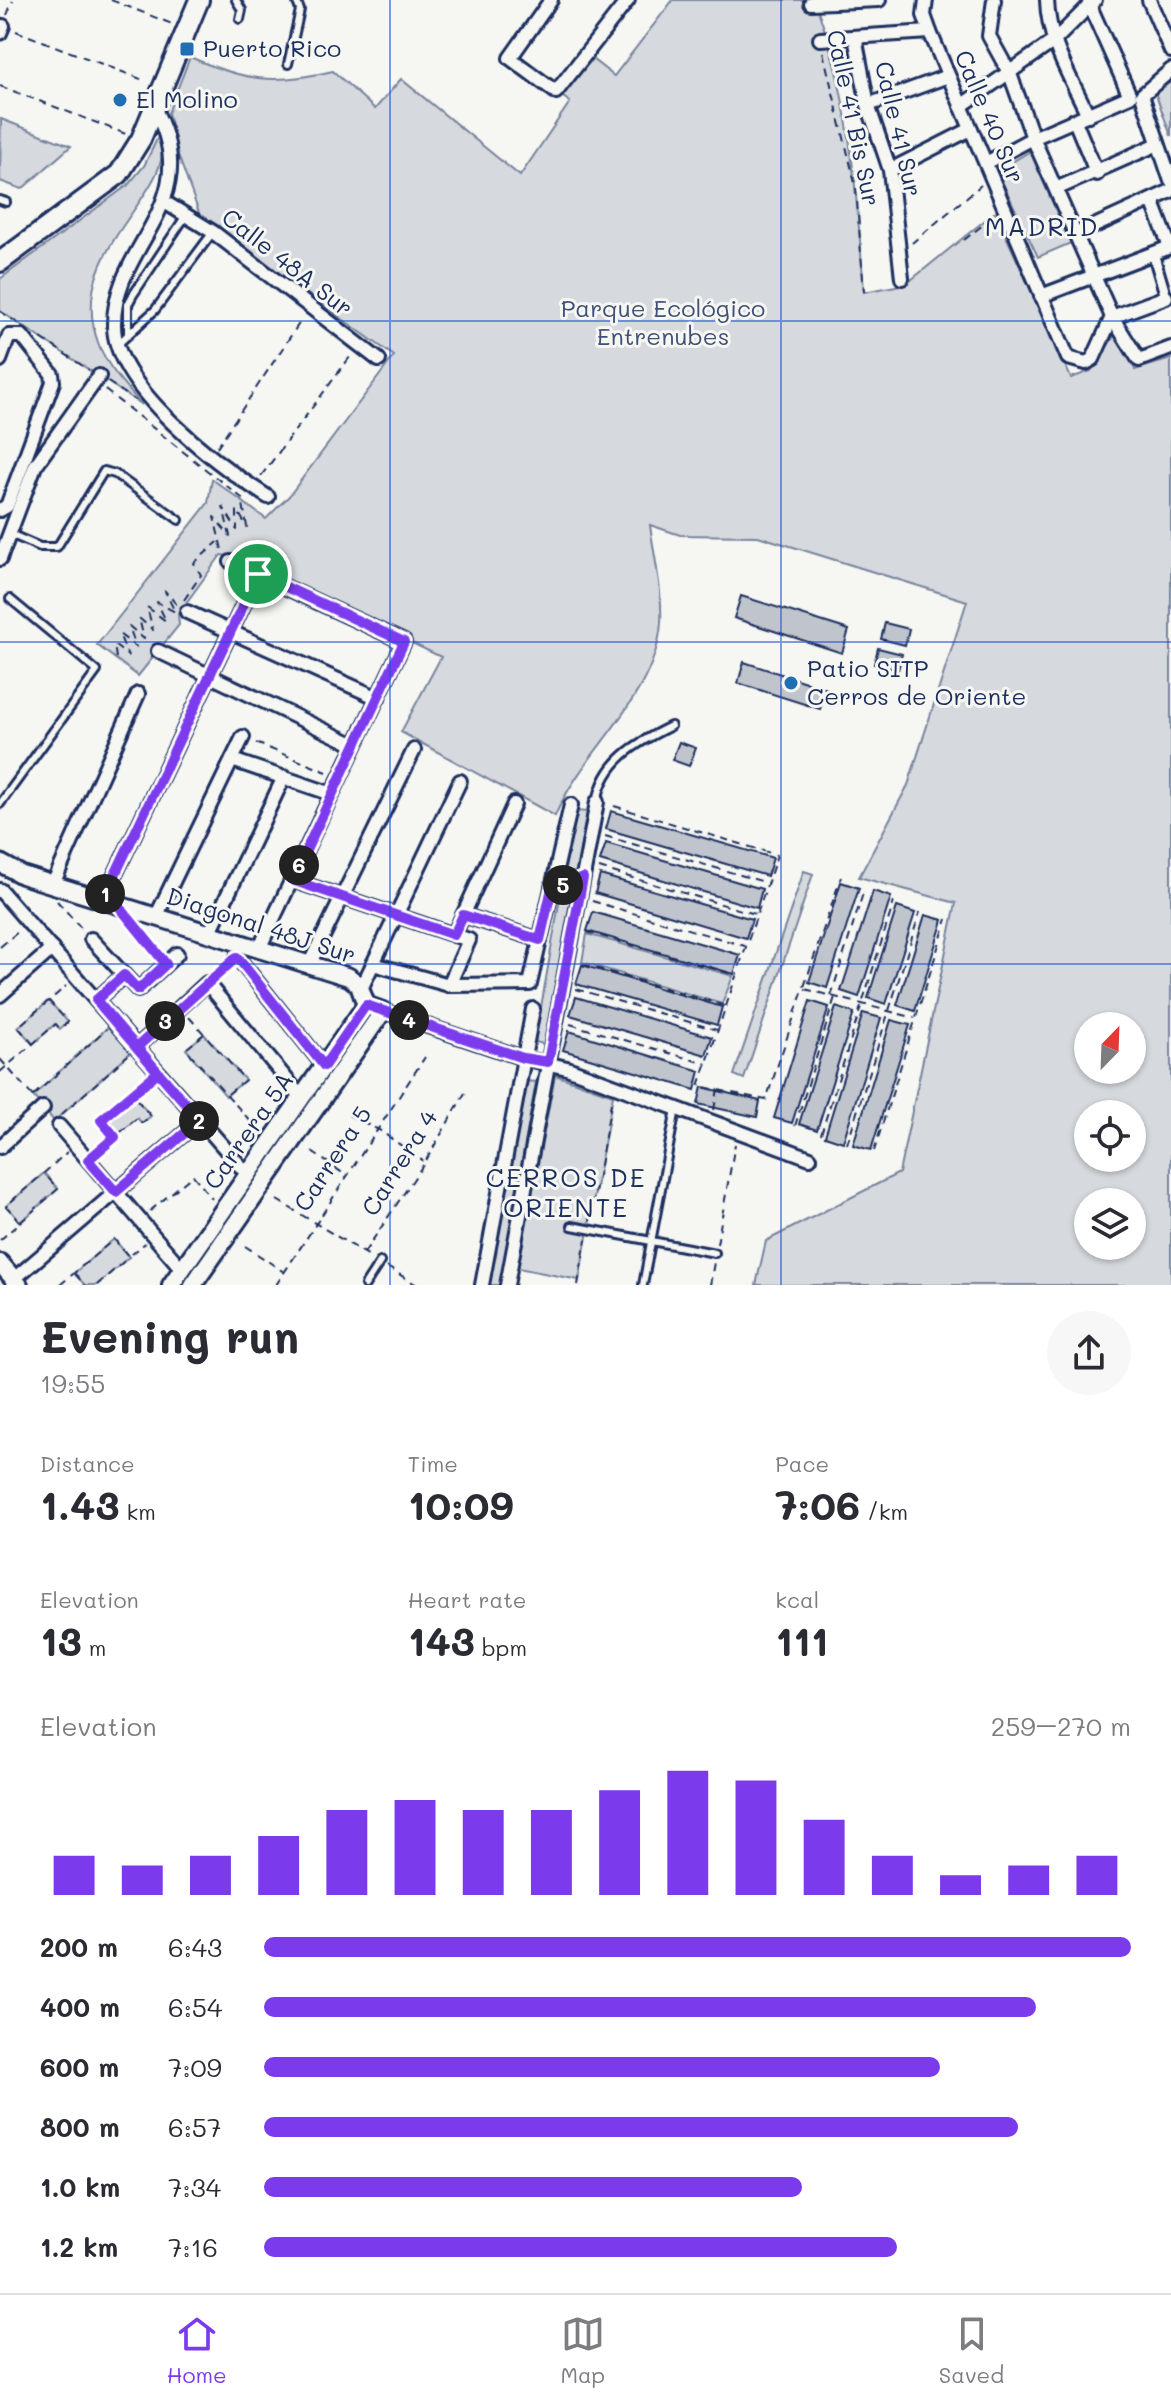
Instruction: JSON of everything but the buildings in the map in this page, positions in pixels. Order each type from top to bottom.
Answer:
[{"type":"main road","points":[[0,262],[119,174],[134,155],[199,0]]},
{"type":"street","points":[[551,0],[510,58],[556,92],[628,0]]},
{"type":"street","points":[[811,3],[879,0]]},
{"type":"street","name":"Calle 40 Sur","points":[[926,0],[924,15],[930,32],[1068,358],[1078,363],[1093,359],[1112,317]]},
{"type":"street","points":[[994,0],[988,31],[1010,74],[1033,138],[1058,188],[1112,317],[1139,360],[1171,348]]},
{"type":"street","points":[[1149,0],[1171,51]]},
{"type":"street","points":[[961,106],[1054,41],[1092,2],[1158,144],[1171,181]]},
{"type":"street","points":[[1047,6],[1054,41],[1088,115]]},
{"type":"street","points":[[820,39],[930,32]]},
{"type":"street","name":"Calle 41 Sur","points":[[855,37],[868,105],[890,170],[902,278]]},
{"type":"street","points":[[986,163],[1033,138],[1136,95],[1171,70]]},
{"type":"street","points":[[868,105],[948,76]]},
{"type":"street","points":[[154,108],[165,128],[170,154],[166,203],[130,267],[114,325],[118,344],[139,385],[174,427],[268,497]]},
{"type":"street","points":[[1075,121],[1097,174]]},
{"type":"street","points":[[890,170],[971,129]]},
{"type":"street","points":[[1058,188],[1097,174],[1158,144]]},
{"type":"street","points":[[1077,234],[1171,191]]},
{"type":"street","points":[[1041,296],[1170,247],[1152,200]]},
{"type":"street","name":"Calle 48A Sur","points":[[166,203],[213,232],[379,360]]},
{"type":"street","points":[[1112,317],[1166,297],[1153,253]]},
{"type":"street","points":[[0,360],[9,336],[22,336],[52,374],[53,382],[7,506],[0,510]]},
{"type":"street","points":[[0,559],[35,466],[97,379]]},
{"type":"street","points":[[231,562],[404,642],[259,949]]},
{"type":"street","points":[[110,902],[258,574]]},
{"type":"street","points":[[187,612],[378,698]]},
{"type":"street","points":[[158,651],[355,745]]},
{"type":"street","points":[[45,882],[138,694]]},
{"type":"street","points":[[156,917],[243,737]]},
{"type":"street","points":[[309,965],[414,750]]},
{"type":"street","points":[[232,760],[332,794]]},
{"type":"street","points":[[209,934],[284,777]]},
{"type":"street","name":"Carrera 5A","points":[[171,1285],[324,1066],[364,997],[373,964],[460,781]]},
{"type":"street","points":[[507,1285],[597,799]]},
{"type":"street","points":[[454,935],[514,804]]},
{"type":"street","points":[[373,964],[449,985],[530,984],[571,805]]},
{"type":"street","name":"Diagonal 48J Sur","points":[[0,863],[45,882],[349,977],[364,997],[383,1011],[523,1058],[548,1062],[810,1158]]},
{"type":"street","points":[[552,888],[583,878]]},
{"type":"street","points":[[292,880],[469,940],[449,985]]},
{"type":"street","points":[[0,890],[248,1175]]},
{"type":"street","points":[[463,915],[540,940]]},
{"type":"street","points":[[91,939],[138,990],[177,954]]},
{"type":"street","points":[[0,995],[52,949]]},
{"type":"street","points":[[237,957],[324,1066]]},
{"type":"street","points":[[96,1000],[124,975]]},
{"type":"street","points":[[137,1047],[207,983],[302,1098]]},
{"type":"street","points":[[482,1285],[533,1009]]},
{"type":"street","name":"Carrera 5A","points":[[193,1285],[383,1011]]},
{"type":"street","points":[[0,1147],[43,1108]]},
{"type":"street","points":[[0,1263],[16,1282],[200,1120]]},
{"type":"street","points":[[57,1124],[182,1269]]},
{"type":"lane","points":[[236,0],[242,10],[240,19]]},
{"type":"lane","points":[[288,64],[300,10],[296,0]]},
{"type":"lane","points":[[128,333],[128,304],[187,214]]},
{"type":"lane","points":[[118,344],[155,310],[213,232]]},
{"type":"lane","points":[[130,267],[145,275]]},
{"type":"lane","points":[[10,534],[40,547],[57,547],[104,471],[115,474],[179,520]]},
{"type":"lane","points":[[0,804],[97,671],[10,599]]},
{"type":"lane","points":[[597,799],[619,757],[640,741],[671,726]]},
{"type":"lane","points":[[643,1285],[676,1109]]},
{"type":"lane","points":[[572,1226],[715,1253]]},
{"type":"lane","points":[[365,1285],[380,1262]]},
{"type":"path","points":[[13,0],[1,30],[146,81]]},
{"type":"path","points":[[111,0],[172,24]]},
{"type":"path","name":"Calle 41 Bis Sur","points":[[820,39],[856,187],[864,292]]},
{"type":"path","points":[[0,86],[123,132]]},
{"type":"path","points":[[899,254],[992,176]]},
{"type":"path","points":[[964,240],[1004,209]]},
{"type":"path","points":[[212,455],[310,308]]},
{"type":"path","points":[[0,311],[28,330]]},
{"type":"path","points":[[40,338],[97,379],[242,498],[247,527],[237,510],[237,530],[223,507],[230,536],[214,517],[224,559],[231,562]]},
{"type":"path","points":[[253,488],[358,345]]},
{"type":"path","points":[[97,379],[142,405]]},
{"type":"path","points":[[116,658],[114,645],[128,656],[119,634],[136,647],[129,626],[144,639],[139,618],[153,630],[147,607],[166,621],[157,602],[175,612],[165,591],[179,607],[201,575],[194,563],[219,541]]},
{"type":"path","points":[[243,737],[340,777]]},
{"type":"path","points":[[614,806],[777,855],[699,1086],[766,1100],[841,877]]},
{"type":"path","points":[[605,836],[768,883]]},
{"type":"path","points":[[599,868],[757,914]]},
{"type":"path","points":[[45,882],[91,939]]},
{"type":"path","points":[[795,1126],[864,890]]},
{"type":"path","points":[[592,901],[746,946]]},
{"type":"path","points":[[110,902],[166,964]]},
{"type":"path","points":[[821,1134],[894,902]]},
{"type":"path","points":[[847,1144],[920,912]]},
{"type":"path","points":[[874,1151],[947,919]]},
{"type":"path","points":[[0,947],[28,922]]},
{"type":"path","points":[[587,932],[736,976]]},
{"type":"path","points":[[207,983],[237,957]]},
{"type":"path","points":[[582,964],[726,1006]]},
{"type":"path","points":[[33,1044],[18,1027],[76,977]]},
{"type":"path","points":[[576,989],[718,1031]]},
{"type":"path","points":[[804,989],[916,1018]]},
{"type":"path","points":[[0,1072],[56,1024],[60,1029],[68,1022],[49,1001]]},
{"type":"path","points":[[181,1007],[245,1080],[226,1096]]},
{"type":"path","points":[[33,1096],[114,1021]]},
{"type":"path","points":[[570,1024],[707,1064]]},
{"type":"path","points":[[204,1034],[186,1049],[270,1143]]},
{"type":"path","points":[[57,1124],[137,1047]]},
{"type":"path","name":"Carrera 5","points":[[276,1285],[425,1057]]},
{"type":"path","points":[[0,1059],[43,1108]]},
{"type":"path","points":[[115,1137],[101,1120],[158,1072]]},
{"type":"path","points":[[578,1285],[614,1086]]},
{"type":"path","points":[[713,1115],[718,1089]]},
{"type":"path","name":"Carrera 4","points":[[364,1253],[425,1162],[465,1093]]},
{"type":"path","points":[[88,1160],[137,1118],[142,1123],[151,1116],[132,1094]]},
{"type":"path","points":[[349,1115],[379,1130],[425,1162]]},
{"type":"path","points":[[710,1285],[737,1131]]},
{"type":"path","points":[[21,1222],[6,1206],[75,1145]]},
{"type":"path","points":[[312,1152],[348,1177]]},
{"type":"path","points":[[0,1240],[58,1189],[44,1173]]},
{"type":"path","points":[[140,1219],[193,1175],[222,1211]]},
{"type":"path","points":[[277,1200],[417,1285]]},
{"type":"path","points":[[97,1285],[154,1235]]},
{"type":"path","points":[[60,1285],[114,1239],[129,1257]]},
{"type":"path","points":[[245,1246],[284,1273]]},
{"type":"path","points":[[74,1273],[85,1285]]},
{"type":"green space","name":"Parque Ecológico Entrenubes","points":[[673,0],[814,0],[844,107],[855,181],[864,292],[906,284],[995,212],[1071,378],[1091,371],[1119,329],[1135,370],[1171,359],[1171,1285],[756,1285],[766,1241],[899,1173],[956,903],[859,877],[908,785],[967,601],[758,536],[680,535],[650,525],[661,611],[656,650],[632,700],[567,792],[555,816],[401,732],[441,657],[234,557],[221,555],[178,614],[179,625],[138,676],[97,645],[208,503],[212,479],[266,519],[289,496],[394,356],[201,218],[178,155],[168,113],[190,57],[227,71],[260,78],[294,78],[333,71],[375,109],[401,79],[520,176],[570,102],[559,94],[588,56],[614,76]]},
{"type":"green space","points":[[1171,82],[1171,136],[1155,92]]},
{"type":"green space","points":[[1,119],[71,146],[22,189],[0,181]]},
{"type":"green space","points":[[159,135],[162,156],[154,178],[108,251],[96,279],[92,310],[99,345],[107,362],[142,405],[0,311],[0,279],[128,185],[144,166]]},
{"type":"green space","points":[[1037,147],[1078,240],[1038,257],[997,171]]},
{"type":"green space","points":[[575,811],[587,812],[544,1044],[535,1042]]},
{"type":"green space","points":[[804,871],[813,874],[744,1079],[734,1075]]},
{"type":"green space","points":[[587,934],[733,976],[722,1004],[582,962]]},
{"type":"green space","points":[[49,1001],[68,1022],[60,1029],[55,1024],[33,1044],[18,1027]]},
{"type":"green space","points":[[108,1027],[131,1052],[54,1121],[33,1096]]},
{"type":"green space","points":[[204,1034],[245,1080],[226,1096],[186,1049]]},
{"type":"green space","points":[[555,1075],[613,1095],[579,1280],[518,1268]]},
{"type":"green space","points":[[525,1081],[536,1082],[500,1285],[488,1285]]},
{"type":"green space","points":[[132,1094],[151,1116],[142,1123],[137,1118],[115,1137],[101,1120]]},
{"type":"green space","points":[[44,1173],[58,1189],[21,1222],[6,1206]]},
{"type":"green space","points":[[114,1239],[129,1257],[97,1285],[85,1285],[74,1273]]},
{"type":"place","name":"Puerto Rico","points":[[187,49]]},
{"type":"place","name":"El Molino","points":[[120,100]]},
{"type":"place","name":"Patio SITP Cerros de Oriente","points":[[791,683]]},
{"type":"district","name":"MADRID","points":[[1042,227]]},
{"type":"district","name":"CERROS DE ORIENTE","points":[[566,1193]]},
{"type":"route","points":[[258,574],[103,900],[118,905],[166,964],[138,990],[124,975],[96,1000],[158,1072],[200,1120],[116,1192],[88,1160],[115,1137],[101,1120],[158,1072],[137,1047],[237,957],[324,1066],[366,1005],[523,1058],[548,1062],[583,878],[552,888],[540,940],[463,915],[454,935],[292,880],[404,642],[258,574]]}]
